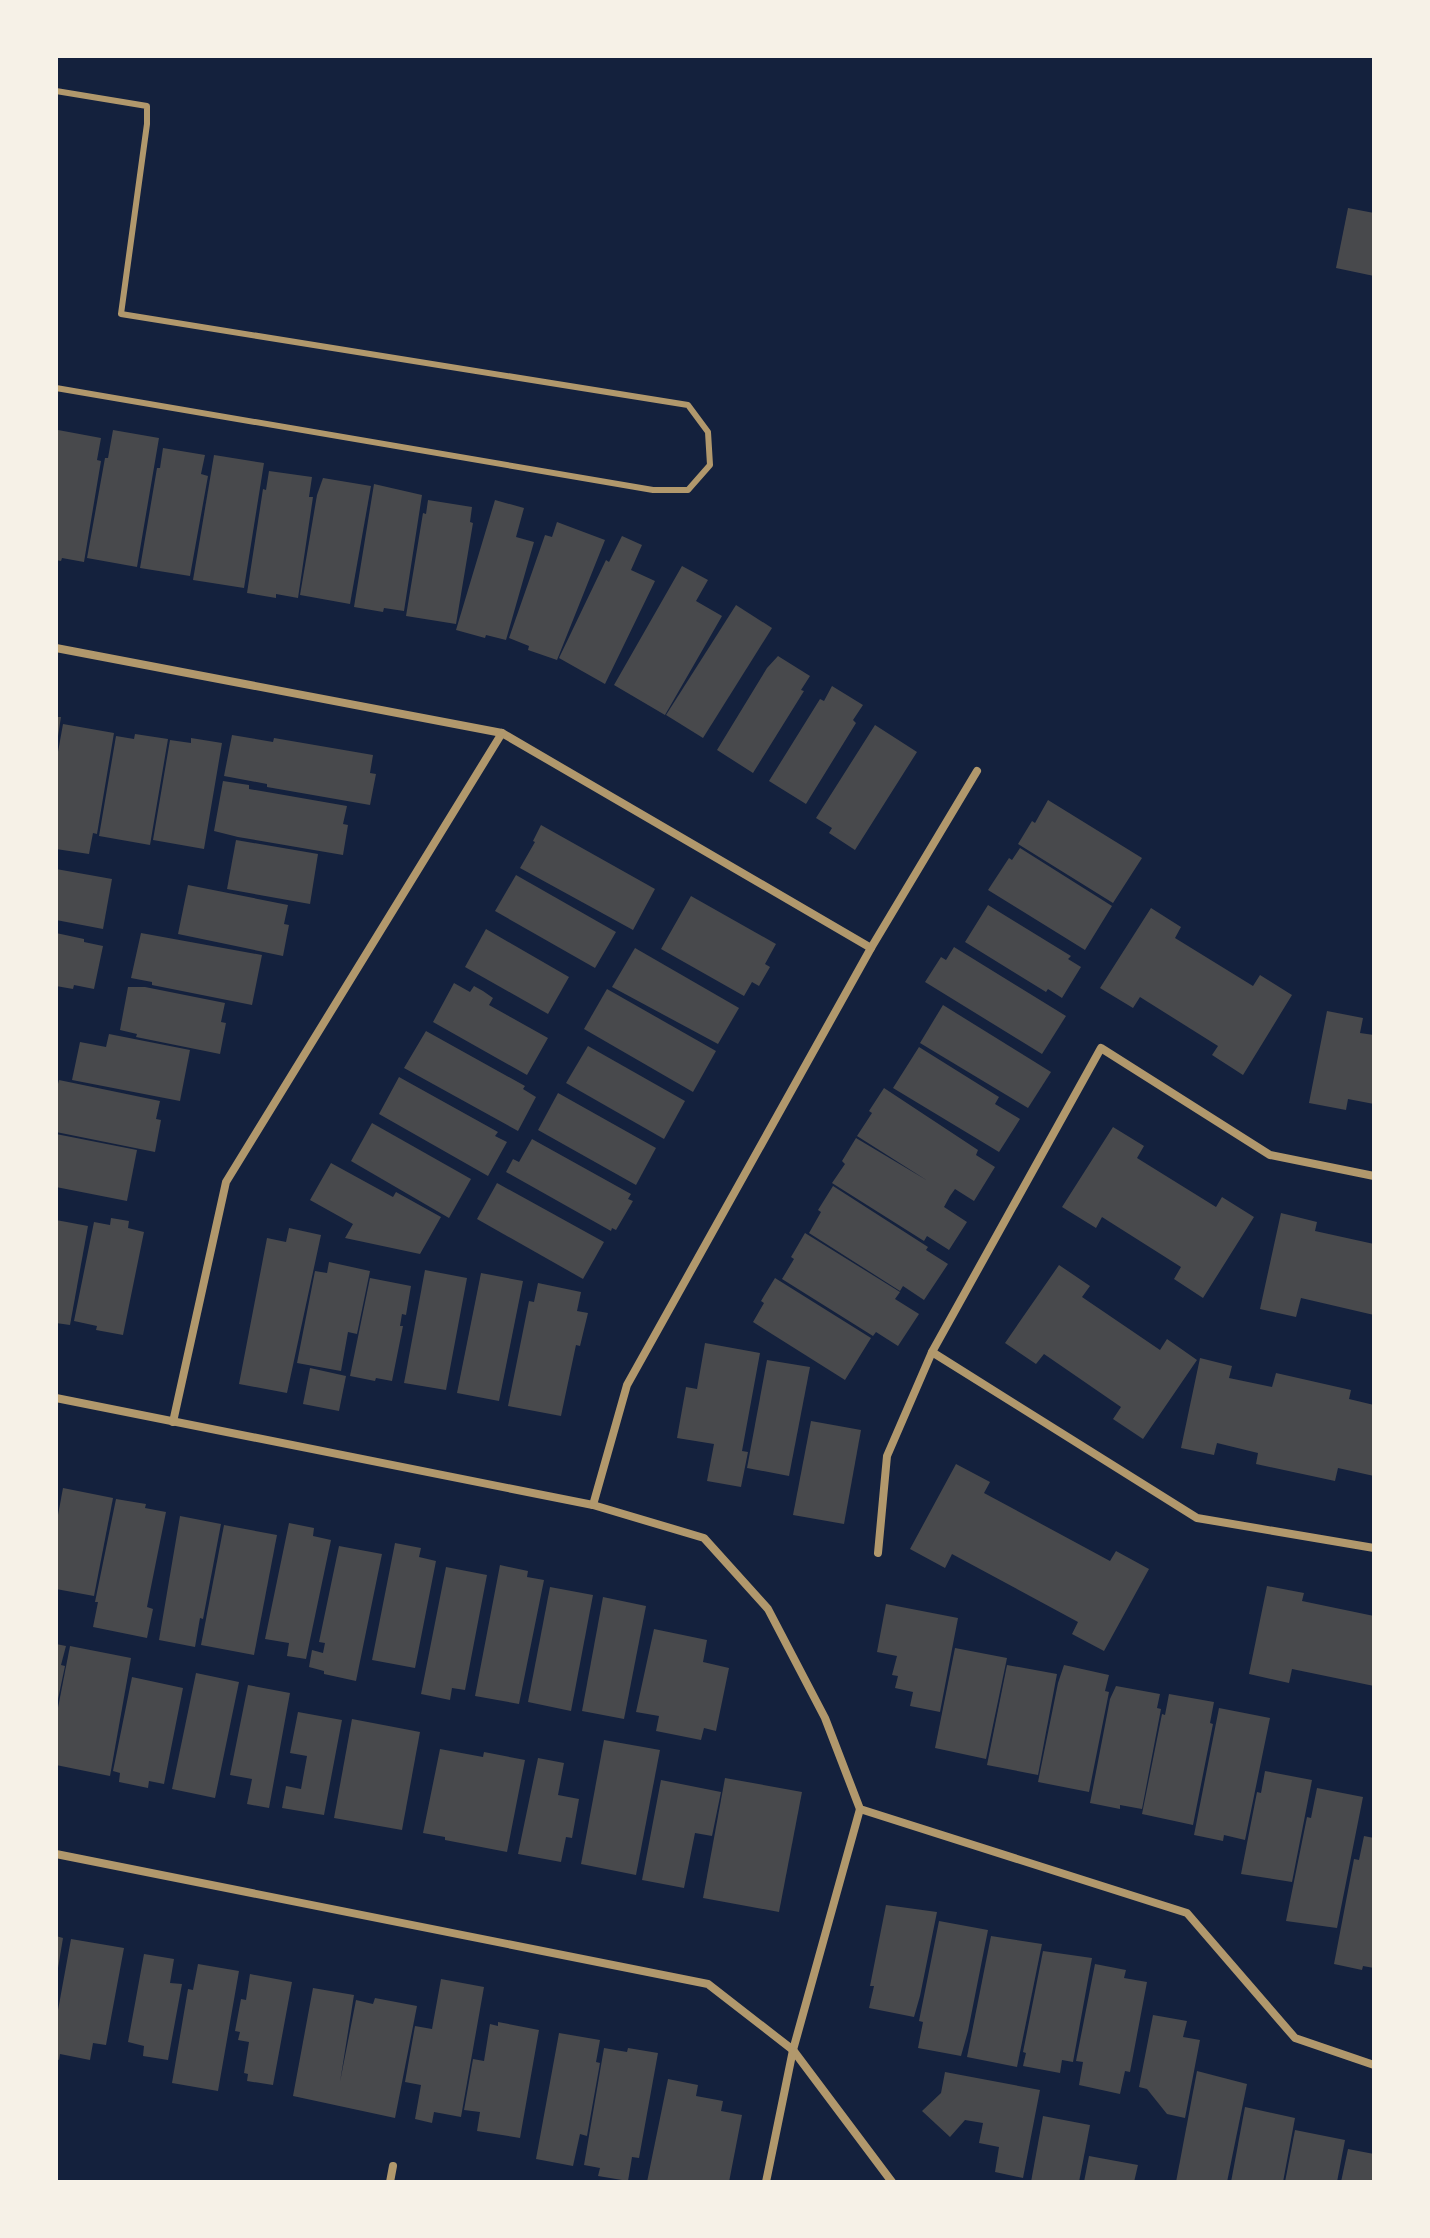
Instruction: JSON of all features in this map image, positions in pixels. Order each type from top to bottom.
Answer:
[{"type":"street","points":[[56,648],[502,733],[871,948]]},
{"type":"street","points":[[173,1422],[226,1182],[502,733]]},
{"type":"street","points":[[593,1505],[627,1385],[871,948],[977,771]]},
{"type":"street","points":[[878,1553],[887,1456],[932,1352],[1101,1048],[1270,1155],[1374,1176]]},
{"type":"street","points":[[932,1352],[1197,1518],[1374,1548]]},
{"type":"street","points":[[56,1398],[593,1505],[704,1538],[768,1609],[825,1718],[860,1809],[793,2050],[766,2182]]},
{"type":"street","points":[[860,1809],[1187,1913],[1295,2038],[1374,2065]]},
{"type":"street","points":[[56,1854],[708,1984],[793,2050],[892,2182]]},
{"type":"street","points":[[390,2182],[393,2166]]},
{"type":"lane","points":[[56,91],[147,106],[121,314],[688,405],[708,432],[710,465],[688,490],[653,490],[56,388]]},
{"type":"building","points":[[1348,208],[1374,213],[1374,276],[1336,268]]},
{"type":"building","points":[[58,430],[101,438],[97,460],[101,461],[84,562],[62,558],[61,561],[56,560]]},
{"type":"building","points":[[113,430],[159,438],[137,567],[87,558]]},
{"type":"building","points":[[163,448],[205,455],[201,474],[208,476],[190,576],[140,568]]},
{"type":"building","points":[[214,455],[264,463],[244,588],[193,580]]},
{"type":"building","points":[[269,471],[312,477],[309,497],[313,497],[298,598],[247,593],[263,489],[266,490]]},
{"type":"building","points":[[323,478],[371,486],[350,604],[300,595],[317,495]]},
{"type":"building","points":[[374,484],[422,495],[404,611],[384,608],[383,612],[354,607]]},
{"type":"building","points":[[428,500],[472,507],[470,522],[473,523],[456,624],[406,616],[423,513],[426,514]]},
{"type":"building","points":[[495,500],[524,508],[516,537],[534,542],[506,640],[456,630]]},
{"type":"building","points":[[557,522],[605,540],[557,660],[528,650],[529,646],[509,638],[545,535],[552,537]]},
{"type":"building","points":[[622,536],[642,545],[631,570],[655,581],[605,684],[559,658],[606,560],[609,562]]},
{"type":"building","points":[[682,566],[708,580],[696,601],[722,616],[665,715],[614,685]]},
{"type":"building","points":[[736,605],[772,628],[703,738],[666,715]]},
{"type":"building","points":[[778,656],[810,676],[801,690],[804,691],[753,773],[717,750],[767,668]]},
{"type":"building","points":[[832,686],[863,705],[853,720],[856,723],[806,804],[769,781],[820,699],[824,701]]},
{"type":"building","points":[[56,717],[61,717],[58,736],[56,736]]},
{"type":"building","points":[[63,724],[114,733],[97,834],[93,833],[89,854],[56,849],[56,763]]},
{"type":"building","points":[[875,725],[917,752],[855,850],[829,833],[832,828],[816,818]]},
{"type":"building","points":[[135,734],[168,739],[150,845],[99,836],[116,736],[134,739]]},
{"type":"building","points":[[232,735],[273,742],[274,738],[373,755],[370,773],[376,774],[370,805],[267,787],[267,784],[224,776]]},
{"type":"building","points":[[191,738],[222,743],[204,849],[153,840],[170,740],[191,743]]},
{"type":"building","points":[[223,781],[249,785],[249,789],[347,806],[343,824],[348,825],[343,855],[214,831]]},
{"type":"building","points":[[1048,800],[1142,858],[1113,903],[1018,844]]},
{"type":"building","points":[[541,825],[655,889],[633,930],[520,868]]},
{"type":"building","points":[[236,840],[318,854],[310,904],[227,889]]},
{"type":"building","points":[[1020,848],[1112,906],[1085,950],[988,890],[1009,858],[1012,860]]},
{"type":"building","points":[[56,869],[112,879],[103,929],[56,920]]},
{"type":"building","points":[[516,875],[616,932],[595,968],[495,911]]},
{"type":"building","points":[[188,885],[288,905],[284,924],[289,925],[283,956],[178,934]]},
{"type":"building","points":[[691,896],[776,944],[765,964],[770,967],[759,986],[752,982],[744,996],[661,949]]},
{"type":"building","points":[[988,905],[1071,956],[1068,959],[1081,967],[1062,998],[1048,989],[1046,992],[965,942]]},
{"type":"building","points":[[1151,908],[1181,927],[1175,938],[1253,986],[1260,975],[1292,995],[1243,1075],[1212,1055],[1218,1046],[1140,997],[1133,1008],[1100,988]]},
{"type":"building","points":[[486,929],[569,977],[548,1014],[465,967]]},
{"type":"building","points":[[56,933],[103,946],[94,989],[74,985],[73,989],[56,986]]},
{"type":"building","points":[[141,933],[262,955],[252,1005],[131,978]]},
{"type":"building","points":[[954,947],[1066,1016],[1042,1054],[925,982],[941,957],[946,960]]},
{"type":"building","points":[[635,948],[739,1008],[718,1044],[612,987]]},
{"type":"building","points":[[454,983],[470,992],[474,986],[483,991],[493,998],[489,1005],[548,1038],[527,1075],[433,1022]]},
{"type":"building","points":[[128,987],[145,987],[225,1003],[221,1022],[226,1023],[220,1054],[136,1037],[137,1034],[120,1030]]},
{"type":"building","points":[[607,989],[716,1051],[693,1092],[584,1029]]},
{"type":"building","points":[[943,1005],[1051,1072],[1028,1108],[920,1043]]},
{"type":"building","points":[[1327,1011],[1363,1018],[1360,1033],[1374,1035],[1374,1104],[1348,1099],[1346,1110],[1309,1103]]},
{"type":"building","points":[[426,1031],[525,1086],[523,1089],[536,1097],[518,1131],[404,1068]]},
{"type":"building","points":[[109,1034],[190,1050],[180,1101],[72,1080],[80,1042],[106,1047]]},
{"type":"building","points":[[588,1046],[685,1101],[664,1139],[566,1083]]},
{"type":"building","points":[[919,1047],[999,1097],[995,1104],[1020,1119],[999,1152],[893,1088]]},
{"type":"building","points":[[399,1077],[498,1132],[495,1136],[507,1142],[488,1176],[379,1114]]},
{"type":"building","points":[[59,1080],[160,1101],[156,1119],[161,1120],[155,1152],[56,1132],[56,1084]]},
{"type":"building","points":[[884,1088],[978,1150],[976,1155],[995,1167],[974,1201],[955,1189],[950,1196],[944,1207],[967,1222],[949,1250],[927,1236],[924,1241],[832,1183],[845,1164],[842,1161],[856,1138],[928,1181],[857,1136]]},
{"type":"building","points":[[558,1093],[656,1148],[636,1185],[538,1130]]},
{"type":"building","points":[[372,1123],[471,1179],[449,1218],[351,1161]]},
{"type":"building","points":[[1113,1127],[1144,1146],[1137,1158],[1216,1207],[1222,1197],[1254,1217],[1203,1298],[1174,1279],[1181,1267],[1102,1217],[1096,1228],[1062,1207]]},
{"type":"building","points":[[56,1134],[137,1150],[127,1201],[56,1187]]},
{"type":"building","points":[[532,1139],[631,1194],[628,1199],[633,1201],[616,1230],[612,1228],[611,1231],[506,1172],[513,1159],[519,1162]]},
{"type":"building","points":[[331,1163],[393,1197],[396,1192],[441,1217],[420,1254],[345,1238],[353,1224],[310,1200]]},
{"type":"building","points":[[497,1183],[604,1242],[583,1279],[477,1219]]},
{"type":"building","points":[[833,1186],[928,1247],[926,1250],[948,1264],[924,1300],[903,1286],[900,1291],[809,1233],[821,1212],[818,1210]]},
{"type":"building","points":[[1281,1213],[1317,1222],[1315,1231],[1374,1244],[1374,1315],[1301,1298],[1296,1317],[1260,1309]]},
{"type":"building","points":[[111,1218],[129,1221],[128,1228],[144,1232],[123,1335],[96,1330],[97,1326],[74,1321],[94,1222],[110,1225]]},
{"type":"building","points":[[56,1220],[88,1226],[70,1325],[56,1323]]},
{"type":"building","points":[[289,1228],[321,1235],[287,1393],[239,1384],[267,1238],[286,1242]]},
{"type":"building","points":[[805,1233],[900,1292],[895,1299],[919,1314],[898,1346],[876,1332],[873,1336],[782,1279]]},
{"type":"building","points":[[329,1262],[370,1271],[357,1334],[348,1332],[341,1371],[297,1363],[315,1271],[327,1273]]},
{"type":"building","points":[[1059,1265],[1090,1286],[1082,1297],[1160,1350],[1167,1339],[1197,1360],[1143,1439],[1113,1419],[1121,1407],[1044,1354],[1036,1364],[1005,1343]]},
{"type":"building","points":[[425,1270],[467,1278],[446,1390],[404,1383]]},
{"type":"building","points":[[481,1273],[523,1281],[499,1401],[457,1393]]},
{"type":"building","points":[[370,1278],[411,1286],[406,1315],[402,1314],[400,1326],[403,1326],[392,1381],[350,1376]]},
{"type":"building","points":[[775,1278],[871,1338],[845,1380],[753,1322]]},
{"type":"building","points":[[538,1283],[581,1292],[577,1311],[588,1313],[580,1346],[576,1345],[561,1416],[508,1406],[529,1301],[534,1302]]},
{"type":"building","points":[[705,1343],[760,1353],[742,1451],[748,1452],[741,1487],[707,1481],[714,1444],[677,1438],[686,1387],[697,1389]]},
{"type":"building","points":[[1200,1358],[1232,1366],[1229,1378],[1272,1387],[1276,1373],[1351,1390],[1349,1399],[1374,1405],[1374,1476],[1338,1468],[1335,1481],[1256,1464],[1258,1453],[1217,1443],[1214,1455],[1181,1448]]},
{"type":"building","points":[[767,1360],[810,1367],[789,1476],[747,1468]]},
{"type":"building","points":[[310,1368],[346,1376],[339,1411],[303,1404]]},
{"type":"building","points":[[811,1421],[861,1430],[844,1524],[793,1515]]},
{"type":"building","points":[[956,1464],[990,1482],[984,1493],[1110,1561],[1116,1551],[1149,1569],[1104,1651],[1072,1634],[1078,1622],[952,1554],[945,1568],[910,1549]]},
{"type":"building","points":[[63,1488],[113,1498],[94,1596],[56,1589],[56,1526]]},
{"type":"building","points":[[116,1499],[146,1504],[145,1508],[166,1512],[147,1607],[153,1609],[147,1638],[93,1627],[98,1602],[95,1602]]},
{"type":"building","points":[[180,1516],[221,1524],[195,1647],[159,1640]]},
{"type":"building","points":[[289,1523],[314,1528],[313,1536],[331,1540],[306,1659],[287,1656],[289,1643],[265,1639]]},
{"type":"building","points":[[224,1525],[277,1535],[254,1655],[201,1645]]},
{"type":"building","points":[[395,1543],[421,1548],[419,1557],[436,1561],[415,1668],[372,1660]]},
{"type":"building","points":[[339,1546],[382,1554],[356,1681],[324,1674],[324,1671],[309,1667],[312,1650],[323,1653],[325,1643],[319,1642]]},
{"type":"building","points":[[500,1565],[528,1571],[527,1577],[544,1580],[519,1704],[475,1696]]},
{"type":"building","points":[[446,1567],[487,1575],[465,1690],[452,1688],[450,1700],[421,1694]]},
{"type":"building","points":[[1267,1586],[1304,1593],[1302,1601],[1374,1616],[1374,1686],[1292,1669],[1289,1683],[1249,1674]]},
{"type":"building","points":[[550,1587],[593,1595],[571,1711],[528,1702]]},
{"type":"building","points":[[603,1597],[646,1606],[624,1719],[582,1711]]},
{"type":"building","points":[[886,1604],[958,1618],[940,1712],[910,1706],[913,1692],[895,1688],[898,1676],[892,1675],[897,1656],[877,1652]]},
{"type":"building","points":[[654,1629],[707,1640],[703,1662],[729,1668],[716,1731],[704,1728],[701,1740],[656,1731],[659,1716],[636,1712]]},
{"type":"building","points":[[56,1644],[66,1646],[57,1704]]},
{"type":"building","points":[[70,1646],[131,1658],[110,1776],[56,1765],[56,1718]]},
{"type":"building","points":[[955,1648],[1007,1658],[986,1759],[935,1748]]},
{"type":"building","points":[[1007,1665],[1057,1674],[1038,1775],[987,1765]]},
{"type":"building","points":[[1064,1665],[1109,1675],[1105,1691],[1109,1692],[1089,1792],[1038,1782]]},
{"type":"building","points":[[196,1673],[239,1682],[215,1798],[172,1789]]},
{"type":"building","points":[[132,1677],[183,1688],[164,1784],[149,1781],[148,1788],[119,1782],[120,1773],[113,1771]]},
{"type":"building","points":[[248,1685],[290,1693],[269,1808],[247,1804],[252,1779],[230,1775]]},
{"type":"building","points":[[1116,1686],[1160,1694],[1157,1708],[1161,1709],[1142,1809],[1120,1805],[1120,1809],[1090,1803],[1110,1699]]},
{"type":"building","points":[[1169,1694],[1214,1702],[1210,1723],[1213,1724],[1193,1825],[1142,1814],[1162,1714],[1165,1715]]},
{"type":"building","points":[[1219,1708],[1270,1718],[1245,1840],[1224,1835],[1223,1841],[1194,1835]]},
{"type":"building","points":[[298,1712],[342,1720],[324,1815],[282,1808],[286,1786],[301,1789],[307,1756],[290,1753]]},
{"type":"building","points":[[352,1719],[420,1732],[402,1830],[334,1818]]},
{"type":"building","points":[[604,1740],[660,1750],[636,1875],[581,1864]]},
{"type":"building","points":[[440,1749],[483,1757],[484,1752],[525,1760],[507,1852],[423,1833]]},
{"type":"building","points":[[538,1758],[564,1763],[558,1795],[579,1799],[572,1838],[566,1837],[561,1862],[518,1854]]},
{"type":"building","points":[[1265,1771],[1312,1780],[1292,1882],[1241,1874],[1257,1792],[1261,1793]]},
{"type":"building","points":[[725,1778],[802,1792],[779,1912],[703,1898]]},
{"type":"building","points":[[661,1780],[721,1792],[712,1836],[695,1833],[684,1888],[642,1880]]},
{"type":"building","points":[[1317,1788],[1363,1797],[1337,1928],[1286,1921],[1307,1817],[1311,1818]]},
{"type":"building","points":[[1364,1836],[1374,1838],[1374,1968],[1363,1966],[1362,1970],[1334,1964],[1354,1859],[1359,1860]]},
{"type":"building","points":[[886,1905],[937,1912],[914,2017],[869,2008],[874,1986],[870,1986]]},
{"type":"building","points":[[939,1921],[988,1930],[961,2056],[918,2048],[923,2022],[919,2021]]},
{"type":"building","points":[[56,1936],[63,1938],[58,1968],[56,1968]]},
{"type":"building","points":[[991,1936],[1042,1944],[1017,2067],[967,2057]]},
{"type":"building","points":[[71,1939],[124,1948],[106,2045],[93,2043],[90,2060],[60,2054],[59,2060],[56,2059],[56,2021]]},
{"type":"building","points":[[1043,1951],[1092,1958],[1073,2062],[1062,2060],[1060,2073],[1023,2066]]},
{"type":"building","points":[[144,1954],[174,1959],[170,1983],[182,1984],[168,2060],[143,2056],[144,2046],[128,2042]]},
{"type":"building","points":[[198,1964],[239,1971],[218,2091],[172,2083],[188,1989],[193,1990]]},
{"type":"building","points":[[1095,1964],[1126,1970],[1124,1978],[1147,1982],[1130,2072],[1125,2071],[1120,2094],[1079,2085],[1083,2062],[1076,2061]]},
{"type":"building","points":[[250,1974],[292,1982],[273,2085],[247,2081],[248,2074],[244,2073],[249,2042],[238,2040],[240,2032],[235,2031],[241,1999],[246,2000]]},
{"type":"building","points":[[441,1979],[484,1987],[461,2117],[434,2112],[432,2123],[415,2119],[421,2085],[405,2082],[415,2026],[432,2029]]},
{"type":"building","points":[[313,1988],[354,1995],[340,2082],[356,2000],[373,2004],[375,1998],[417,2006],[395,2118],[293,2096]]},
{"type":"building","points":[[1153,2015],[1187,2021],[1183,2037],[1200,2040],[1185,2118],[1167,2114],[1147,2089],[1139,2087]]},
{"type":"building","points":[[498,2022],[539,2030],[520,2138],[477,2131],[480,2112],[464,2110],[473,2059],[484,2061],[490,2024],[498,2026]]},
{"type":"building","points":[[559,2033],[600,2040],[596,2062],[600,2063],[587,2136],[580,2134],[573,2166],[536,2159]]},
{"type":"building","points":[[604,2048],[658,2053],[639,2158],[632,2157],[628,2181],[598,2176],[600,2168],[584,2165]]},
{"type":"building","points":[[1197,2071],[1247,2084],[1227,2182],[1176,2182]]},
{"type":"building","points":[[945,2072],[1040,2090],[1023,2178],[995,2172],[999,2147],[979,2143],[983,2123],[965,2120],[950,2137],[922,2111],[941,2093]]},
{"type":"building","points":[[668,2079],[698,2085],[696,2096],[723,2101],[721,2111],[742,2115],[729,2182],[647,2182]]},
{"type":"building","points":[[1245,2107],[1295,2118],[1283,2182],[1231,2182]]},
{"type":"building","points":[[1043,2116],[1090,2125],[1079,2182],[1031,2182]]},
{"type":"building","points":[[1295,2130],[1345,2140],[1337,2182],[1285,2182]]},
{"type":"building","points":[[1348,2149],[1374,2154],[1374,2182],[1341,2182]]},
{"type":"building","points":[[1089,2156],[1138,2165],[1134,2182],[1084,2182]]}]
